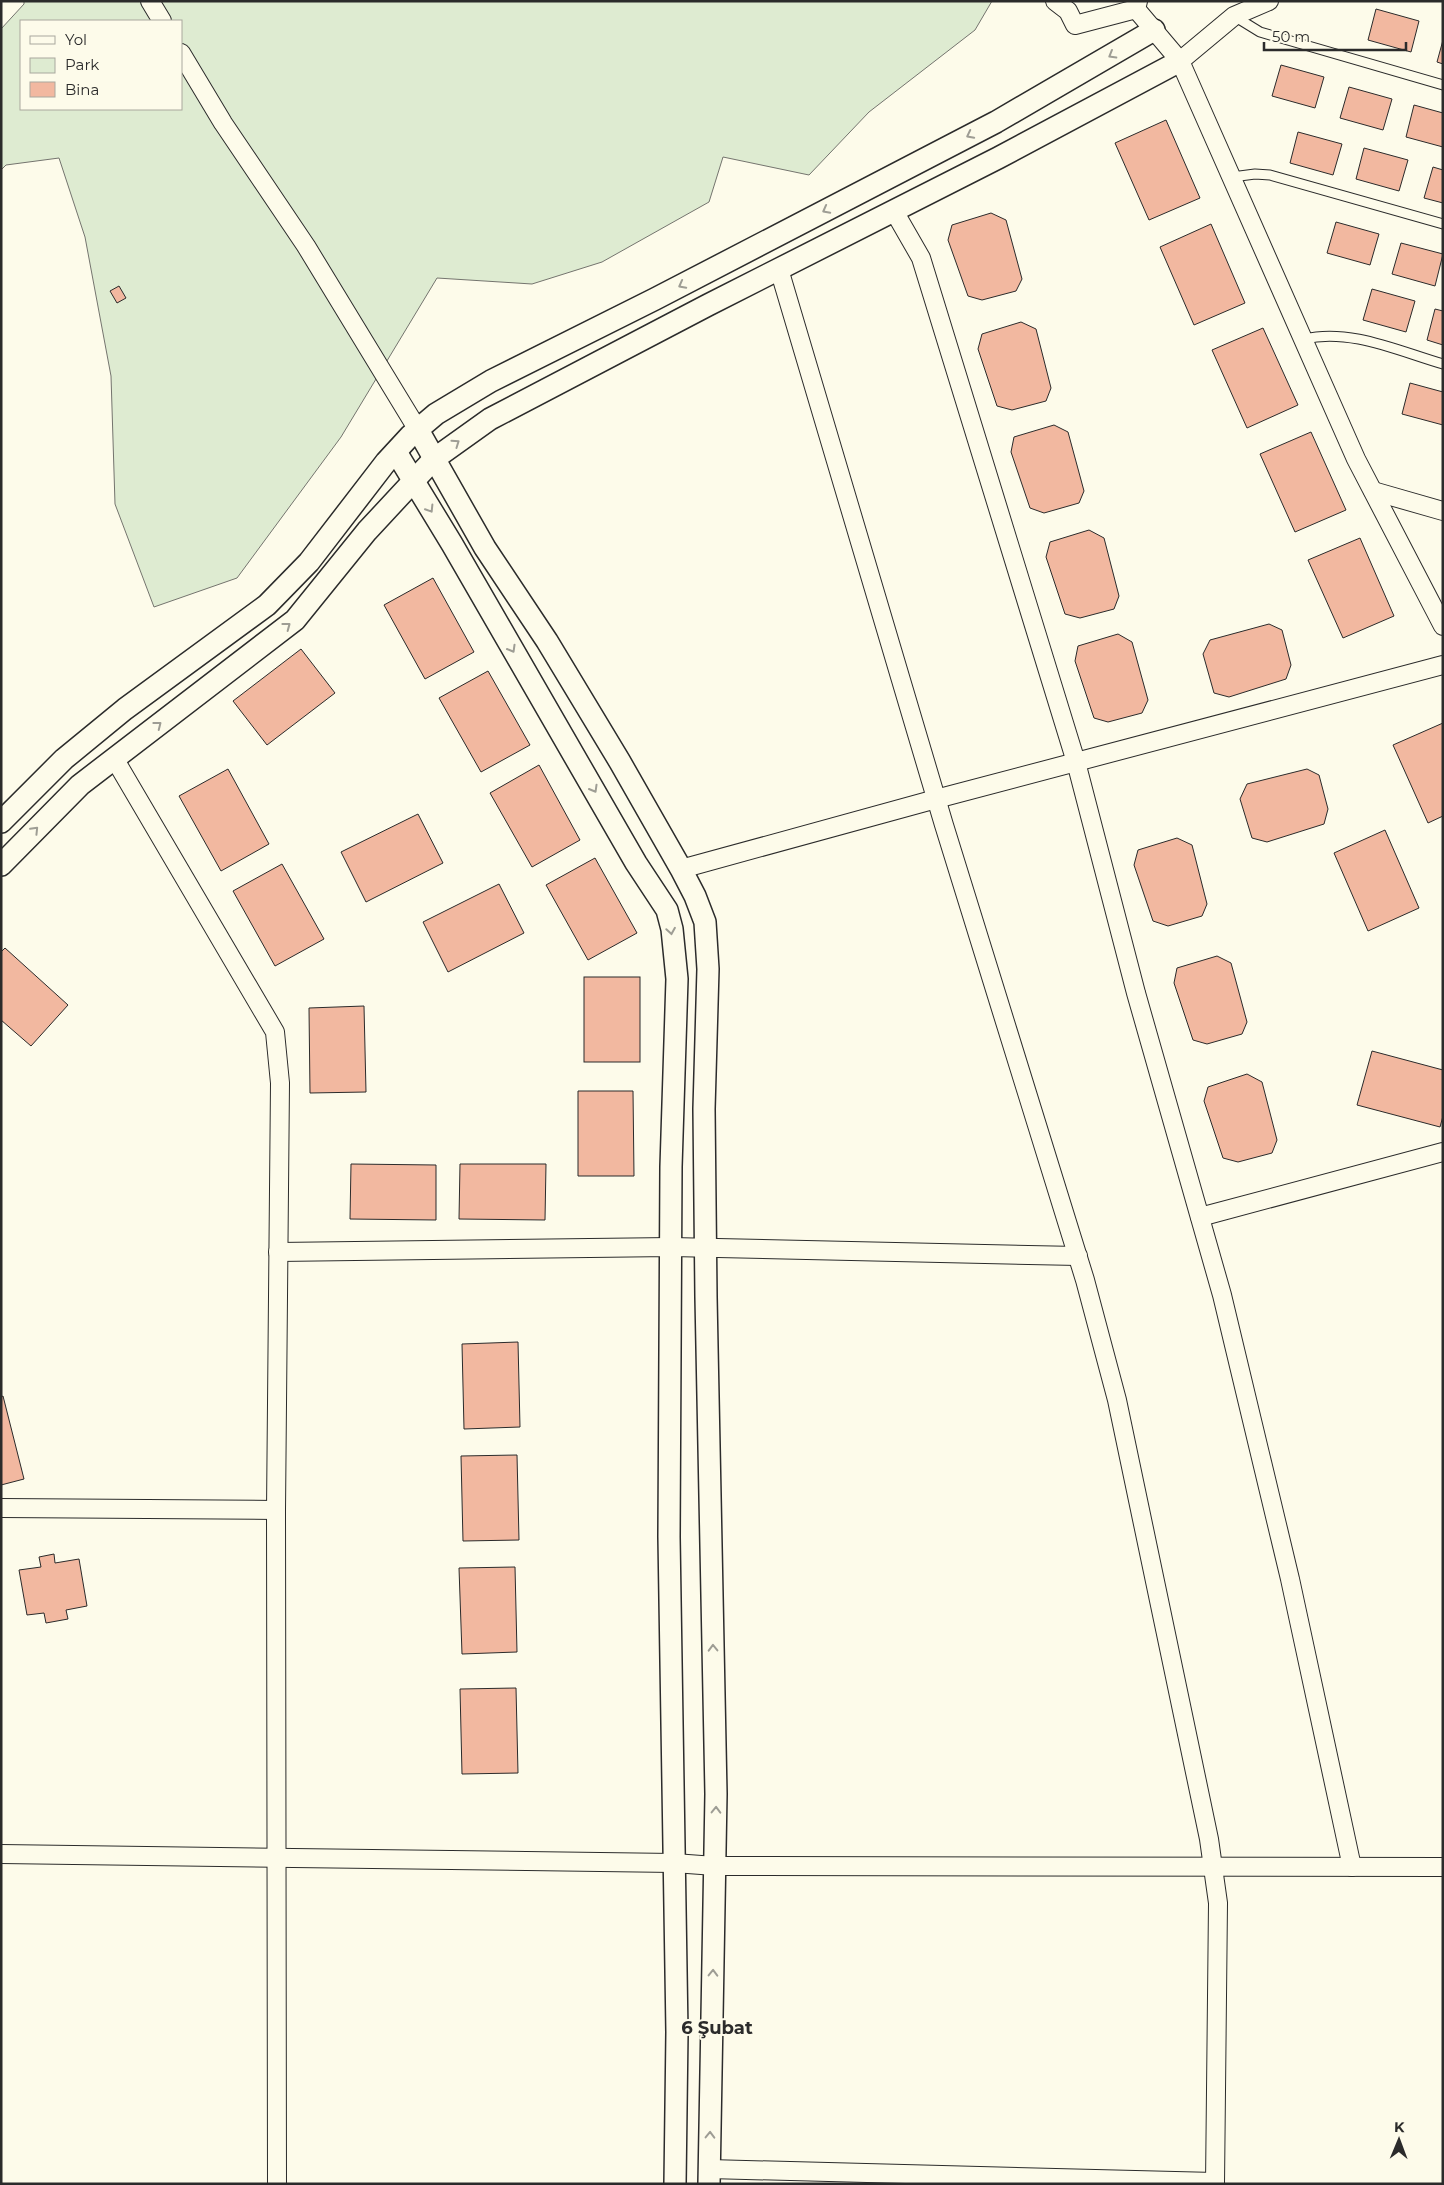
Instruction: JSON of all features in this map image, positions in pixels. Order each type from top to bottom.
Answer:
[{"type":"street","points":[[150,1],[161,20]]},
{"type":"street","points":[[1055,1],[1068,11],[1075,25],[1137,5],[1154,30],[1180,61],[1356,459],[1443,626]]},
{"type":"street","points":[[1,865],[80,785],[295,620],[368,531],[434,459],[490,419],[998,158],[1180,61],[1234,16],[1269,1]]},
{"type":"street","points":[[1,822],[64,759],[125,709],[267,605],[309,562],[396,452],[436,414],[491,381],[996,122],[1154,30]]},
{"type":"street","points":[[182,55],[223,123],[306,246],[418,430],[485,548],[547,641],[620,762],[695,896],[704,922],[708,969],[704,1109],[716,1794],[709,2176],[1215,2183],[1218,1903],[1209,1840],[1117,1400],[1078,1256],[936,799],[779,269]]},
{"type":"street","points":[[894,211],[921,258],[1076,762],[1136,992],[1224,1304],[1290,1579],[1352,1867]]},
{"type":"street","points":[[396,452],[452,544],[636,863],[667,910],[672,929],[677,979],[671,1167],[669,1537],[677,2032],[675,2184]]},
{"type":"street","points":[[1373,491],[1443,511]]},
{"type":"street","points":[[680,869],[936,799],[1443,666]]},
{"type":"street","points":[[114,758],[275,1032],[280,1083],[276,1510],[277,2184]]},
{"type":"street","points":[[1200,1217],[1443,1152]]},
{"type":"street","points":[[278,1252],[671,1247],[1078,1256]]},
{"type":"street","points":[[1,1508],[276,1510]]},
{"type":"street","points":[[1,1854],[715,1866],[1443,1867]]},
{"type":"lane","points":[[1234,16],[1260,32],[1443,85]]},
{"type":"lane","points":[[1232,177],[1255,174],[1270,175],[1443,224]]},
{"type":"lane","points":[[1304,339],[1342,335],[1443,364]]},
{"type":"green space","points":[[24,1],[992,1],[975,30],[869,112],[809,175],[723,157],[709,202],[602,262],[532,284],[437,278],[341,437],[237,578],[154,607],[115,504],[111,376],[85,237],[59,158],[6,165],[1,170],[1,29],[24,4]]},
{"type":"building","points":[[1376,9],[1419,21],[1411,52],[1368,40]]},
{"type":"building","points":[[1443,40],[1443,64],[1437,62]]},
{"type":"building","points":[[1281,65],[1324,77],[1315,108],[1272,96]]},
{"type":"building","points":[[1349,87],[1392,99],[1383,130],[1340,118]]},
{"type":"building","points":[[1414,105],[1443,113],[1443,147],[1406,137]]},
{"type":"building","points":[[1166,120],[1200,198],[1149,220],[1115,143]]},
{"type":"building","points":[[1298,132],[1342,144],[1333,175],[1290,163]]},
{"type":"building","points":[[1364,148],[1408,160],[1399,191],[1356,179]]},
{"type":"building","points":[[1433,167],[1443,170],[1443,203],[1424,198]]},
{"type":"building","points":[[991,213],[1006,220],[1022,279],[1016,291],[982,300],[968,296],[948,240],[952,225]]},
{"type":"building","points":[[1336,222],[1379,234],[1370,265],[1327,253]]},
{"type":"building","points":[[1211,224],[1245,303],[1194,325],[1160,247]]},
{"type":"building","points":[[1401,243],[1443,254],[1435,286],[1392,274]]},
{"type":"building","points":[[119,286],[126,298],[117,303],[110,291]]},
{"type":"building","points":[[1372,289],[1415,301],[1406,332],[1363,320]]},
{"type":"building","points":[[1435,309],[1443,311],[1443,345],[1427,340]]},
{"type":"building","points":[[1021,322],[1036,329],[1051,388],[1046,401],[1012,410],[997,406],[978,349],[982,334]]},
{"type":"building","points":[[1263,328],[1298,405],[1247,428],[1212,350]]},
{"type":"building","points":[[1410,383],[1443,392],[1443,425],[1402,414]]},
{"type":"building","points":[[1054,425],[1068,432],[1084,491],[1079,503],[1044,513],[1030,508],[1011,452],[1014,437]]},
{"type":"building","points":[[1311,432],[1346,510],[1295,532],[1260,454]]},
{"type":"building","points":[[1089,530],[1104,538],[1119,596],[1114,609],[1080,618],[1065,614],[1046,557],[1050,542]]},
{"type":"building","points":[[1360,538],[1394,616],[1343,638],[1308,560]]},
{"type":"building","points":[[433,578],[474,652],[425,679],[384,605]]},
{"type":"building","points":[[1269,624],[1282,630],[1291,665],[1286,679],[1229,697],[1214,693],[1203,654],[1210,640]]},
{"type":"building","points":[[1118,634],[1132,642],[1148,700],[1142,713],[1108,722],[1094,718],[1075,661],[1078,646]]},
{"type":"building","points":[[301,649],[335,693],[267,745],[233,701]]},
{"type":"building","points":[[488,671],[530,745],[481,772],[439,698]]},
{"type":"building","points":[[1443,723],[1443,816],[1428,823],[1393,745]]},
{"type":"building","points":[[539,765],[580,840],[532,867],[490,793]]},
{"type":"building","points":[[228,769],[269,844],[221,871],[179,796]]},
{"type":"building","points":[[1307,769],[1319,775],[1328,809],[1324,824],[1267,842],[1252,838],[1240,799],[1247,784]]},
{"type":"building","points":[[418,814],[443,863],[366,902],[341,852]]},
{"type":"building","points":[[1385,830],[1419,908],[1368,931],[1334,853]]},
{"type":"building","points":[[1177,838],[1192,845],[1207,904],[1202,916],[1168,926],[1153,921],[1134,865],[1138,850]]},
{"type":"building","points":[[595,858],[637,933],[588,960],[546,885]]},
{"type":"building","points":[[282,864],[324,939],[275,966],[233,891]]},
{"type":"building","points":[[499,884],[524,933],[448,972],[423,922]]},
{"type":"building","points":[[5,948],[68,1005],[31,1046],[1,1020],[1,952]]},
{"type":"building","points":[[1217,956],[1231,963],[1247,1022],[1242,1034],[1207,1044],[1193,1040],[1174,983],[1177,968]]},
{"type":"building","points":[[584,977],[640,977],[640,1062],[584,1062]]},
{"type":"building","points":[[364,1006],[366,1092],[310,1093],[309,1008]]},
{"type":"building","points":[[1372,1051],[1443,1070],[1443,1116],[1440,1127],[1357,1105]]},
{"type":"building","points":[[1247,1074],[1262,1082],[1277,1140],[1272,1153],[1238,1162],[1223,1158],[1204,1101],[1208,1087]]},
{"type":"building","points":[[578,1091],[633,1091],[634,1176],[578,1176]]},
{"type":"building","points":[[351,1164],[436,1165],[436,1220],[350,1219]]},
{"type":"building","points":[[460,1164],[546,1164],[545,1220],[459,1219]]},
{"type":"building","points":[[518,1342],[520,1427],[464,1429],[462,1344]]},
{"type":"building","points":[[3,1396],[24,1479],[1,1485],[1,1397]]},
{"type":"building","points":[[517,1455],[519,1540],[463,1541],[461,1456]]},
{"type":"building","points":[[54,1554],[55,1563],[79,1559],[87,1606],[66,1610],[68,1619],[46,1623],[44,1613],[27,1615],[19,1570],[41,1567],[39,1557]]},
{"type":"building","points":[[515,1567],[517,1652],[462,1654],[459,1568]]},
{"type":"building","points":[[516,1688],[518,1773],[462,1774],[460,1689]]},
{"type":"district","name":"6 Şubat","points":[[717,2028]]}]
